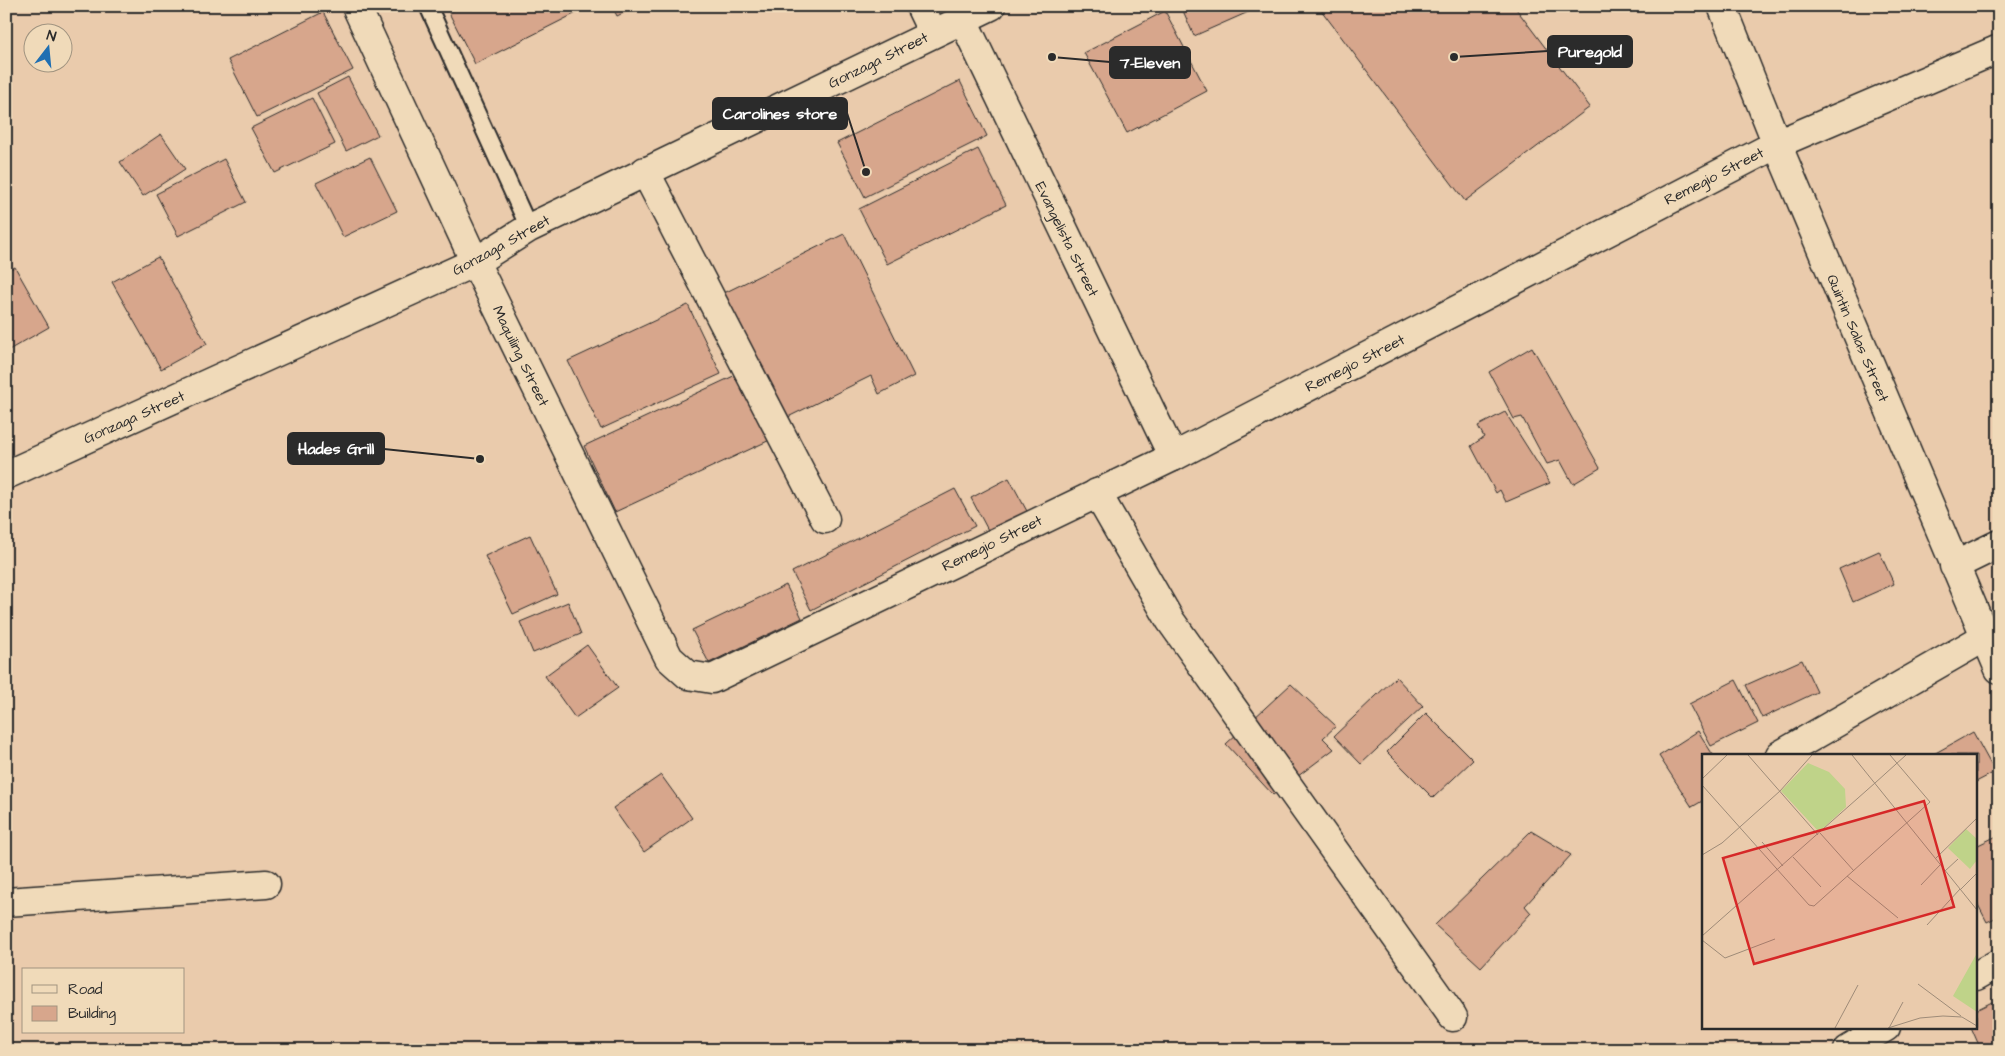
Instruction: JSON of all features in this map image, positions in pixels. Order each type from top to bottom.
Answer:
[{"type":"street","name":"Maquiling Street","points":[[356,6],[475,262],[669,658],[688,675],[712,679]]},
{"type":"street","points":[[920,6],[933,33]]},
{"type":"street","name":"Gonzaga Street","points":[[6,475],[475,262],[529,228],[991,6]]},
{"type":"street","name":"Quintin Salas Street","points":[[1722,6],[1777,144],[1999,669]]},
{"type":"street","name":"Evangelista Street","points":[[963,20],[1173,457]]},
{"type":"street","name":"Remegio Street","points":[[712,679],[1173,457],[1777,144],[1999,49]]},
{"type":"street","points":[[645,171],[825,518]]},
{"type":"street","points":[[1098,493],[1170,620],[1453,1017]]},
{"type":"street","points":[[1954,566],[1999,544]]},
{"type":"street","points":[[1782,754],[1985,637]]},
{"type":"street","points":[[6,902],[266,884]]},
{"type":"street","points":[[1978,975],[1999,964]]},
{"type":"street","points":[[1848,1050],[1884,1028]]},
{"type":"lane","points":[[428,6],[529,228]]},
{"type":"building","points":[[463,6],[590,6],[475,64],[449,13]]},
{"type":"building","points":[[612,6],[637,6],[617,16]]},
{"type":"building","points":[[1181,6],[1262,6],[1194,36]]},
{"type":"building","points":[[1318,6],[1514,6],[1590,107],[1465,201]]},
{"type":"building","points":[[1165,11],[1207,91],[1127,133],[1084,53]]},
{"type":"building","points":[[323,12],[353,70],[257,117],[228,60]]},
{"type":"building","points":[[348,77],[378,135],[346,151],[317,93]]},
{"type":"building","points":[[960,81],[987,136],[865,197],[837,143]]},
{"type":"building","points":[[312,98],[335,144],[275,173],[251,128]]},
{"type":"building","points":[[161,134],[185,169],[143,196],[120,162]]},
{"type":"building","points":[[978,149],[1006,205],[887,264],[859,209]]},
{"type":"building","points":[[370,157],[397,211],[343,237],[316,183]]},
{"type":"building","points":[[224,159],[246,202],[178,236],[156,194]]},
{"type":"building","points":[[844,234],[914,376],[879,394],[871,376],[780,421],[718,296]]},
{"type":"building","points":[[158,257],[207,344],[161,369],[112,282]]},
{"type":"building","points":[[15,267],[49,327],[7,351],[6,271]]},
{"type":"building","points":[[688,305],[721,374],[601,429],[568,361]]},
{"type":"building","points":[[1532,347],[1600,468],[1573,484],[1560,460],[1547,464],[1522,417],[1514,419],[1489,372]]},
{"type":"building","points":[[740,373],[772,439],[615,512],[584,446]]},
{"type":"building","points":[[1505,412],[1550,483],[1506,502],[1500,490],[1496,493],[1471,446],[1484,437],[1478,426]]},
{"type":"building","points":[[1009,478],[1028,513],[990,534],[971,498]]},
{"type":"building","points":[[955,489],[975,526],[811,610],[792,572]]},
{"type":"building","points":[[530,535],[557,594],[513,614],[485,556]]},
{"type":"building","points":[[1879,551],[1894,584],[1853,602],[1839,569]]},
{"type":"building","points":[[786,585],[802,618],[709,663],[692,630]]},
{"type":"building","points":[[568,602],[581,634],[533,653],[520,622]]},
{"type":"building","points":[[587,645],[618,688],[575,718],[545,676]]},
{"type":"building","points":[[1802,660],[1817,692],[1762,718],[1746,685]]},
{"type":"building","points":[[1396,677],[1423,706],[1361,764],[1334,736]]},
{"type":"building","points":[[1736,680],[1758,723],[1711,746],[1689,704]]},
{"type":"building","points":[[1291,684],[1336,726],[1323,738],[1334,749],[1273,795],[1226,744]]},
{"type":"building","points":[[1426,713],[1473,760],[1433,798],[1387,752]]},
{"type":"building","points":[[1698,731],[1712,754],[1702,754],[1702,801],[1692,807],[1659,756]]},
{"type":"building","points":[[1973,732],[1995,772],[1978,781],[1978,754],[1934,754]]},
{"type":"building","points":[[661,775],[692,818],[644,852],[613,808]]},
{"type":"building","points":[[1531,831],[1571,855],[1525,906],[1531,913],[1481,967],[1435,925]]},
{"type":"building","points":[[1999,835],[1999,916],[1987,922],[1978,905],[1978,845]]},
{"type":"building","points":[[1998,999],[1999,1050],[1981,1050],[1971,1028],[1978,1028],[1978,1009]]},
{"type":"place","name":"7-Eleven","points":[[1052,57]]},
{"type":"place","name":"Puregold","points":[[1454,57]]},
{"type":"place","name":"Carolines store","points":[[866,172]]},
{"type":"place","name":"Hades Grill","points":[[480,459]]}]
